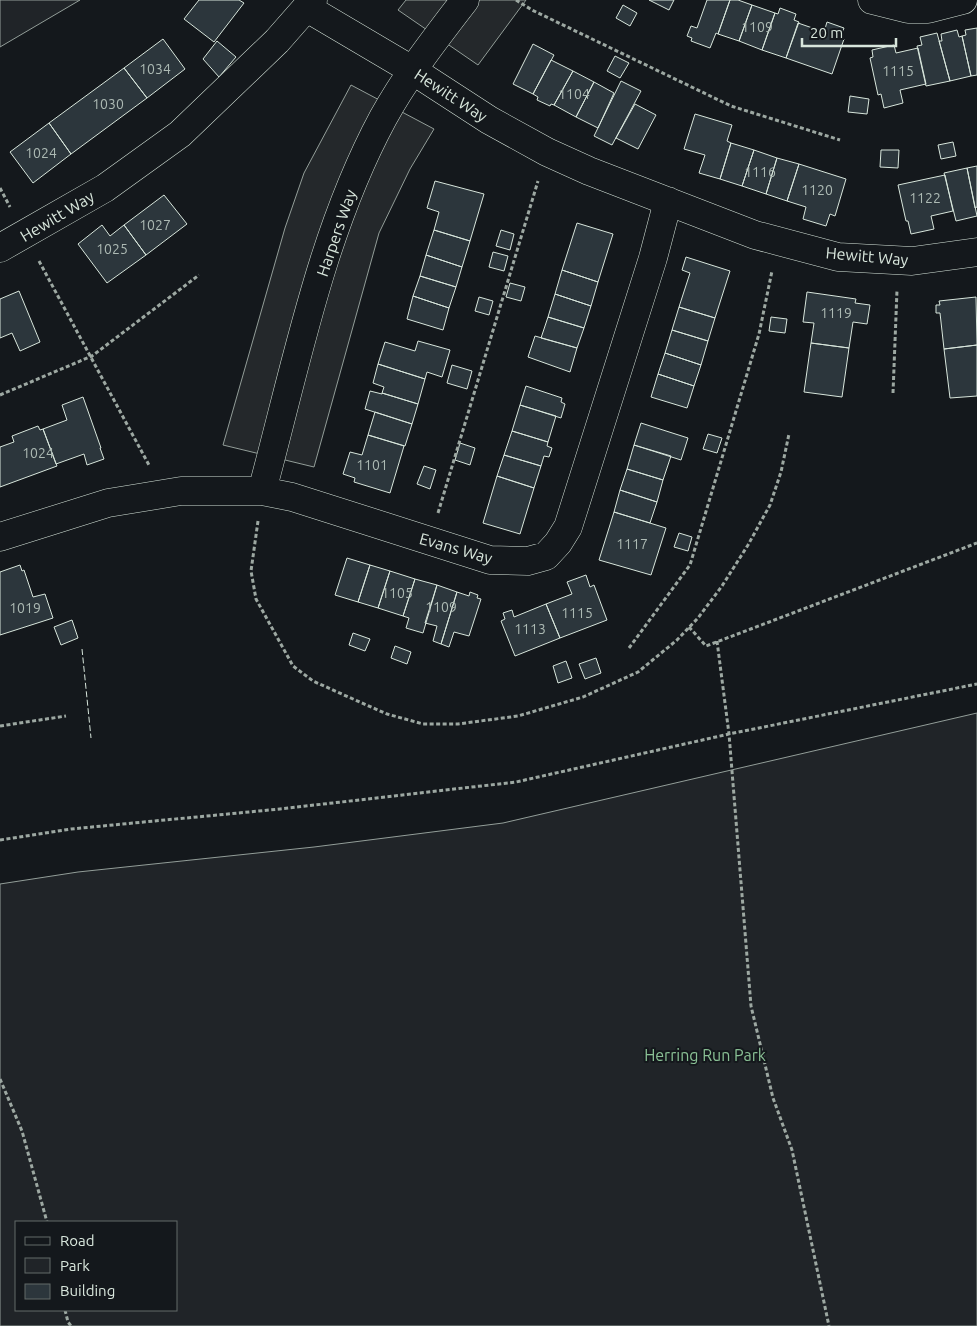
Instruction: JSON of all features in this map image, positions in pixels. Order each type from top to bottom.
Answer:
[{"type":"street","name":"Harpers Way","points":[[262,491],[313,301],[340,214],[383,118],[412,70],[465,0]]},
{"type":"street","points":[[872,0],[908,9],[928,9],[963,0]]},
{"type":"street","name":"Hewitt Way","points":[[0,248],[105,188],[180,134],[277,42],[310,4],[489,120],[547,152],[589,171],[755,235],[838,257],[912,261],[977,252]]},
{"type":"street","name":"Evans Way","points":[[0,537],[108,503],[181,491],[262,491],[292,497],[490,560],[528,561],[546,556],[558,544],[568,527],[653,258],[668,201]]},
{"type":"path","points":[[516,0],[549,18],[731,106],[840,140]]},
{"type":"path","points":[[430,541],[547,152]]},
{"type":"path","points":[[0,188],[92,356],[164,494]]},
{"type":"path","points":[[629,648],[690,565],[759,334],[779,241]]},
{"type":"path","points":[[893,393],[898,260]]},
{"type":"path","points":[[0,395],[92,356],[199,275]]},
{"type":"path","points":[[262,491],[251,571],[256,599],[292,666],[313,681],[387,714],[423,724],[458,724],[486,721],[528,713],[583,697],[638,672],[677,640],[722,586],[770,505],[781,472],[789,434]]},
{"type":"path","points":[[689,627],[706,646],[977,543]]},
{"type":"path","points":[[717,641],[729,734],[751,1006],[773,1098],[792,1150],[829,1326]]},
{"type":"path","points":[[0,840],[71,829],[289,808],[516,782],[729,734],[977,684]]},
{"type":"path","points":[[0,726],[66,716]]},
{"type":"path","points":[[0,1079],[22,1131],[47,1221]]},
{"type":"path","points":[[65,1311],[71,1326]]},
{"type":"green space","points":[[0,0],[80,0],[0,47]]},
{"type":"green space","name":"Herring Run Park","points":[[977,713],[977,1326],[0,1326],[0,884],[78,872],[314,847],[503,823]]},
{"type":"shaded area","points":[[406,0],[526,0],[478,65],[398,10]]},
{"type":"shaded area","points":[[351,85],[434,129],[410,169],[379,233],[314,467],[223,445],[285,228],[304,173]]},
{"type":"building","points":[[199,0],[239,0],[244,3],[214,42],[184,19]]},
{"type":"building","points":[[649,0],[674,0],[669,10]]},
{"type":"building","points":[[707,0],[730,0],[718,34],[716,33],[710,48],[691,41],[692,38],[687,36],[691,26],[697,28]]},
{"type":"building","points":[[730,0],[738,0],[752,5],[739,41],[718,34]]},
{"type":"building","points":[[623,5],[637,13],[630,26],[616,18]]},
{"type":"building","points":[[752,5],[775,13],[762,50],[739,41]]},
{"type":"building","points":[[780,8],[796,14],[794,20],[799,22],[786,58],[762,50],[775,13],[778,14]]},
{"type":"building","points":[[827,22],[844,28],[840,38],[844,39],[832,74],[786,58],[798,23],[824,32]]},
{"type":"building","points":[[977,28],[977,75],[971,76],[962,36],[966,35],[965,30]]},
{"type":"building","points":[[957,30],[959,37],[962,36],[971,76],[950,81],[939,41],[942,41],[941,34]]},
{"type":"building","points":[[937,33],[950,81],[926,86],[917,46],[922,45],[920,37]]},
{"type":"building","points":[[163,39],[185,69],[147,98],[124,68]]},
{"type":"building","points":[[217,41],[236,57],[219,77],[203,59]]},
{"type":"building","points":[[533,44],[554,55],[533,94],[513,84]]},
{"type":"building","points":[[894,45],[896,53],[918,48],[926,84],[900,90],[903,103],[884,108],[881,94],[878,95],[870,58],[873,57],[872,50]]},
{"type":"building","points":[[615,56],[629,63],[620,78],[607,71]]},
{"type":"building","points":[[551,60],[573,71],[554,105],[551,104],[550,106],[537,100],[538,97],[533,94]]},
{"type":"building","points":[[124,68],[147,98],[71,154],[49,123]]},
{"type":"building","points":[[573,71],[594,82],[576,117],[554,105]]},
{"type":"building","points":[[621,81],[641,91],[612,145],[594,136]]},
{"type":"building","points":[[594,82],[614,93],[598,128],[576,117]]},
{"type":"building","points":[[850,96],[869,99],[867,114],[848,112]]},
{"type":"building","points":[[635,104],[656,115],[638,149],[616,138]]},
{"type":"building","points":[[695,114],[732,125],[727,141],[731,143],[720,179],[699,173],[705,155],[684,149]]},
{"type":"building","points":[[49,123],[71,154],[33,183],[10,152]]},
{"type":"building","points":[[953,142],[956,156],[941,159],[938,145]]},
{"type":"building","points":[[731,143],[754,150],[742,186],[720,179]]},
{"type":"building","points":[[754,150],[777,158],[766,194],[742,186]]},
{"type":"building","points":[[881,150],[899,150],[898,168],[880,167]]},
{"type":"building","points":[[777,158],[799,164],[787,201],[766,194]]},
{"type":"building","points":[[799,164],[846,179],[835,216],[830,214],[826,226],[803,219],[806,207],[787,201]]},
{"type":"building","points":[[977,166],[977,207],[975,208],[967,168]]},
{"type":"building","points":[[967,168],[977,216],[956,221],[944,173]]},
{"type":"building","points":[[945,175],[953,211],[931,216],[934,229],[911,234],[898,185]]},
{"type":"building","points":[[435,181],[484,194],[470,241],[434,230],[439,212],[427,208]]},
{"type":"building","points":[[164,195],[187,224],[146,255],[124,225]]},
{"type":"building","points":[[577,223],[613,234],[598,282],[562,270]]},
{"type":"building","points":[[102,225],[110,236],[124,225],[146,255],[107,283],[78,244]]},
{"type":"building","points":[[434,230],[470,241],[462,267],[426,255]]},
{"type":"building","points":[[501,230],[514,234],[510,250],[496,246]]},
{"type":"building","points":[[493,252],[508,256],[504,271],[489,267]]},
{"type":"building","points":[[426,255],[462,267],[456,287],[420,276]]},
{"type":"building","points":[[686,257],[730,271],[715,318],[679,307],[690,273],[682,270]]},
{"type":"building","points":[[562,270],[598,282],[591,306],[555,294]]},
{"type":"building","points":[[420,276],[456,287],[449,308],[413,296]]},
{"type":"building","points":[[510,283],[525,287],[521,301],[506,297]]},
{"type":"building","points":[[19,291],[40,342],[20,351],[12,333],[0,338],[0,299]]},
{"type":"building","points":[[807,292],[856,299],[855,303],[870,305],[867,324],[853,322],[849,348],[811,343],[814,323],[803,322]]},
{"type":"building","points":[[555,294],[591,306],[584,328],[548,317]]},
{"type":"building","points":[[413,296],[449,308],[443,330],[407,319]]},
{"type":"building","points":[[479,297],[493,301],[489,315],[475,311]]},
{"type":"building","points":[[976,297],[977,345],[944,349],[940,313],[936,313],[936,305],[940,305],[939,301]]},
{"type":"building","points":[[679,307],[715,318],[708,341],[672,330]]},
{"type":"building","points":[[548,317],[584,328],[577,348],[541,338]]},
{"type":"building","points":[[771,317],[787,319],[785,333],[769,331]]},
{"type":"building","points":[[672,330],[708,341],[701,365],[665,353]]},
{"type":"building","points":[[535,336],[577,348],[570,372],[528,357]]},
{"type":"building","points":[[418,341],[450,350],[442,377],[427,372],[425,379],[378,364],[385,342],[415,351]]},
{"type":"building","points":[[811,343],[849,348],[842,397],[804,392]]},
{"type":"building","points":[[977,345],[977,396],[950,398],[944,349]]},
{"type":"building","points":[[665,353],[701,365],[694,386],[658,374]]},
{"type":"building","points":[[378,364],[425,379],[418,404],[382,393],[384,387],[373,383]]},
{"type":"building","points":[[452,365],[472,371],[467,389],[447,383]]},
{"type":"building","points":[[658,374],[694,386],[687,408],[651,397]]},
{"type":"building","points":[[526,386],[562,398],[561,402],[565,404],[561,418],[520,405]]},
{"type":"building","points":[[370,391],[418,404],[412,424],[365,409]]},
{"type":"building","points":[[83,397],[104,459],[87,465],[84,454],[56,464],[43,429],[67,420],[62,405]]},
{"type":"building","points":[[520,405],[556,416],[548,442],[512,431]]},
{"type":"building","points":[[375,412],[412,424],[405,446],[368,435]]},
{"type":"building","points":[[641,423],[688,438],[681,460],[634,445]]},
{"type":"building","points":[[38,426],[40,430],[43,429],[57,466],[0,487],[0,447],[14,442],[12,436]]},
{"type":"building","points":[[512,431],[548,442],[547,446],[552,448],[549,457],[544,456],[541,466],[504,455]]},
{"type":"building","points":[[708,434],[722,438],[717,453],[703,449]]},
{"type":"building","points":[[368,435],[404,446],[390,493],[354,482],[355,478],[343,474],[350,452],[362,455]]},
{"type":"building","points":[[460,443],[475,448],[470,465],[455,460]]},
{"type":"building","points":[[634,445],[671,456],[663,480],[627,469]]},
{"type":"building","points":[[504,455],[541,466],[534,488],[497,476]]},
{"type":"building","points":[[424,466],[436,470],[430,489],[417,484]]},
{"type":"building","points":[[627,469],[663,480],[657,502],[620,490]]},
{"type":"building","points":[[497,476],[534,488],[520,534],[483,523]]},
{"type":"building","points":[[620,490],[657,502],[650,523],[614,512]]},
{"type":"building","points":[[614,512],[666,528],[651,575],[599,560]]},
{"type":"building","points":[[679,533],[692,537],[688,551],[674,547]]},
{"type":"building","points":[[347,558],[370,565],[358,602],[335,595]]},
{"type":"building","points":[[20,565],[22,571],[24,570],[33,597],[45,594],[53,618],[0,635],[0,572]]},
{"type":"building","points":[[370,565],[390,571],[378,608],[358,602]]},
{"type":"building","points":[[390,571],[415,579],[403,616],[378,608]]},
{"type":"building","points":[[586,575],[590,587],[594,585],[607,620],[560,638],[546,604],[572,594],[567,582]]},
{"type":"building","points":[[415,579],[437,585],[423,633],[406,628],[409,618],[403,616]]},
{"type":"building","points":[[437,585],[457,592],[441,644],[433,641],[437,626],[425,623]]},
{"type":"building","points":[[457,592],[469,596],[470,592],[478,595],[477,598],[481,599],[469,636],[454,632],[449,647],[441,644]]},
{"type":"building","points":[[546,604],[560,638],[515,656],[501,621],[505,619],[503,613],[512,610],[514,617]]},
{"type":"building","points":[[72,620],[78,638],[61,645],[54,627]]},
{"type":"building","points":[[353,633],[370,639],[365,651],[349,645]]},
{"type":"building","points":[[395,646],[411,652],[407,664],[391,658]]},
{"type":"building","points":[[596,658],[601,673],[585,679],[579,664]]},
{"type":"building","points":[[566,661],[572,678],[558,683],[553,666]]},
{"type":"fence","points":[[82,649],[91,738]]}]
